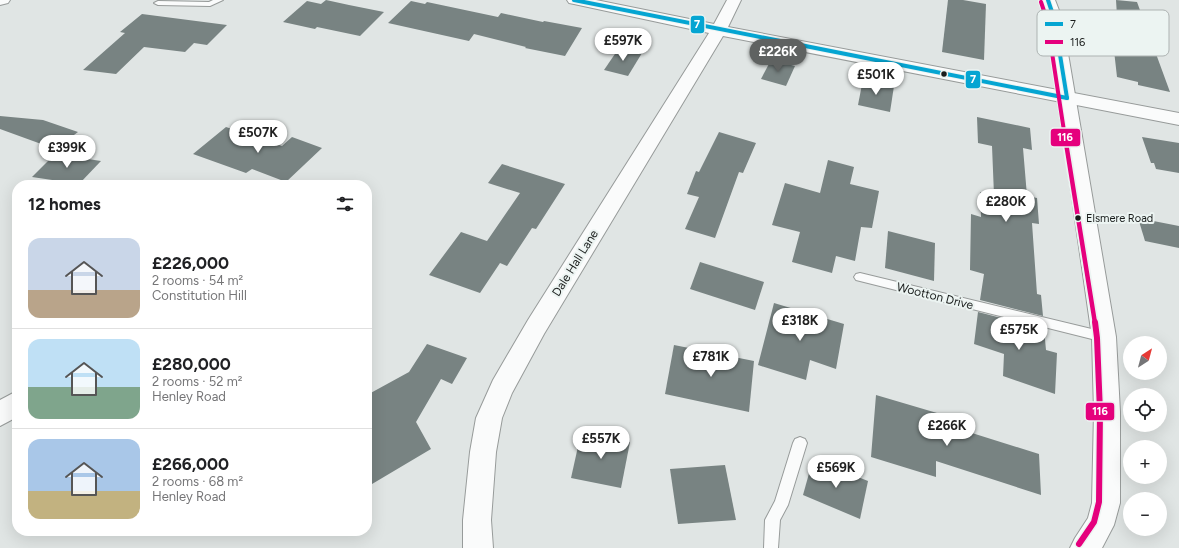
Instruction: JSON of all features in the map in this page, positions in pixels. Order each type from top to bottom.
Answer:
[{"type":"street","points":[[574,0],[719,30],[1179,119]]},
{"type":"street","name":"Dale Hall Lane","points":[[478,548],[477,520],[483,452],[489,418],[502,388],[536,327],[719,30],[734,0]]},
{"type":"street","points":[[1048,0],[1051,10]]},
{"type":"street","points":[[1060,56],[1104,337],[1107,412],[1106,503],[1093,546]]},
{"type":"street","points":[[0,414],[12,406]]},
{"type":"lane","points":[[158,3],[210,4],[219,0]]},
{"type":"lane","name":"Wootton Drive","points":[[860,277],[1104,337]]},
{"type":"lane","points":[[771,548],[771,525],[774,512],[781,505],[800,443]]},
{"type":"building","points":[[326,0],[384,12],[360,36],[283,22],[307,1],[321,4]]},
{"type":"building","points":[[948,0],[963,0],[986,4],[984,60],[942,52]]},
{"type":"building","points":[[1116,0],[1137,2],[1140,10],[1117,10]]},
{"type":"building","points":[[411,1],[425,4],[427,2],[498,17],[501,13],[543,22],[582,28],[565,56],[525,48],[526,47],[474,34],[469,41],[388,23]]},
{"type":"building","points":[[142,14],[227,25],[207,45],[194,43],[185,52],[144,47],[116,74],[83,70],[125,33],[120,32]]},
{"type":"building","points":[[619,48],[642,53],[628,76],[604,70]]},
{"type":"building","points":[[1115,56],[1157,56],[1170,92],[1138,85],[1138,82],[1117,77]]},
{"type":"building","points":[[771,60],[795,66],[786,86],[761,79]]},
{"type":"building","points":[[863,79],[894,86],[890,112],[858,105]]},
{"type":"building","points":[[0,116],[43,120],[78,132],[55,149],[0,129]]},
{"type":"building","points":[[977,117],[1030,128],[1032,150],[1023,148],[1027,196],[1037,198],[1039,224],[1032,223],[1037,294],[1041,295],[1043,316],[980,300],[984,274],[970,270],[971,214],[981,217],[980,192],[994,195],[992,146],[978,143]]},
{"type":"building","points":[[226,127],[282,146],[292,137],[322,148],[288,180],[281,180],[252,169],[246,173],[193,154]]},
{"type":"building","points":[[719,132],[756,143],[743,173],[739,172],[715,238],[685,229],[699,197],[687,194],[696,171],[699,172]]},
{"type":"building","points":[[1142,137],[1179,143],[1179,173],[1156,169],[1154,163],[1151,163]]},
{"type":"building","points":[[55,154],[101,161],[83,180],[52,180],[32,177]]},
{"type":"building","points":[[828,160],[854,167],[850,184],[879,191],[872,228],[861,227],[855,261],[836,256],[832,273],[792,262],[800,232],[772,225],[785,183],[820,193]]},
{"type":"building","points":[[502,164],[565,184],[536,229],[532,228],[507,266],[500,263],[480,293],[429,275],[461,232],[487,241],[520,193],[488,183]]},
{"type":"building","points":[[1138,218],[1179,226],[1179,248],[1145,241]]},
{"type":"building","points":[[888,231],[935,243],[934,281],[885,268]]},
{"type":"building","points":[[700,262],[764,282],[755,310],[690,289]]},
{"type":"building","points":[[774,303],[844,324],[836,369],[810,360],[806,380],[758,365]]},
{"type":"building","points":[[978,312],[1044,329],[1046,350],[1057,353],[1055,394],[1003,376],[1004,354],[974,344]]},
{"type":"building","points":[[427,344],[467,358],[452,384],[441,379],[416,422],[431,449],[372,484],[372,392],[409,372]]},
{"type":"building","points":[[674,345],[754,361],[749,412],[665,394]]},
{"type":"building","points":[[876,395],[937,413],[937,422],[1039,454],[1041,495],[936,461],[936,477],[871,457]]},
{"type":"building","points":[[581,433],[630,442],[621,488],[571,478]]},
{"type":"building","points":[[813,459],[868,481],[860,519],[803,495]]},
{"type":"building","points":[[725,465],[736,520],[678,524],[670,469]]},
{"type":"transit line","name":"7","points":[[574,0],[1067,98]]},
{"type":"transit line","name":"7","points":[[1048,0],[1051,10]]},
{"type":"transit line","name":"116","points":[[1041,2],[1044,10]]},
{"type":"transit line","name":"116","points":[[1053,56],[1097,338],[1100,412],[1099,502],[1094,522],[1079,544]]},
{"type":"transit line","name":"7","points":[[1060,56],[1067,98]]},
{"type":"place","name":"Elsmere Road","points":[[1078,218]]}]
